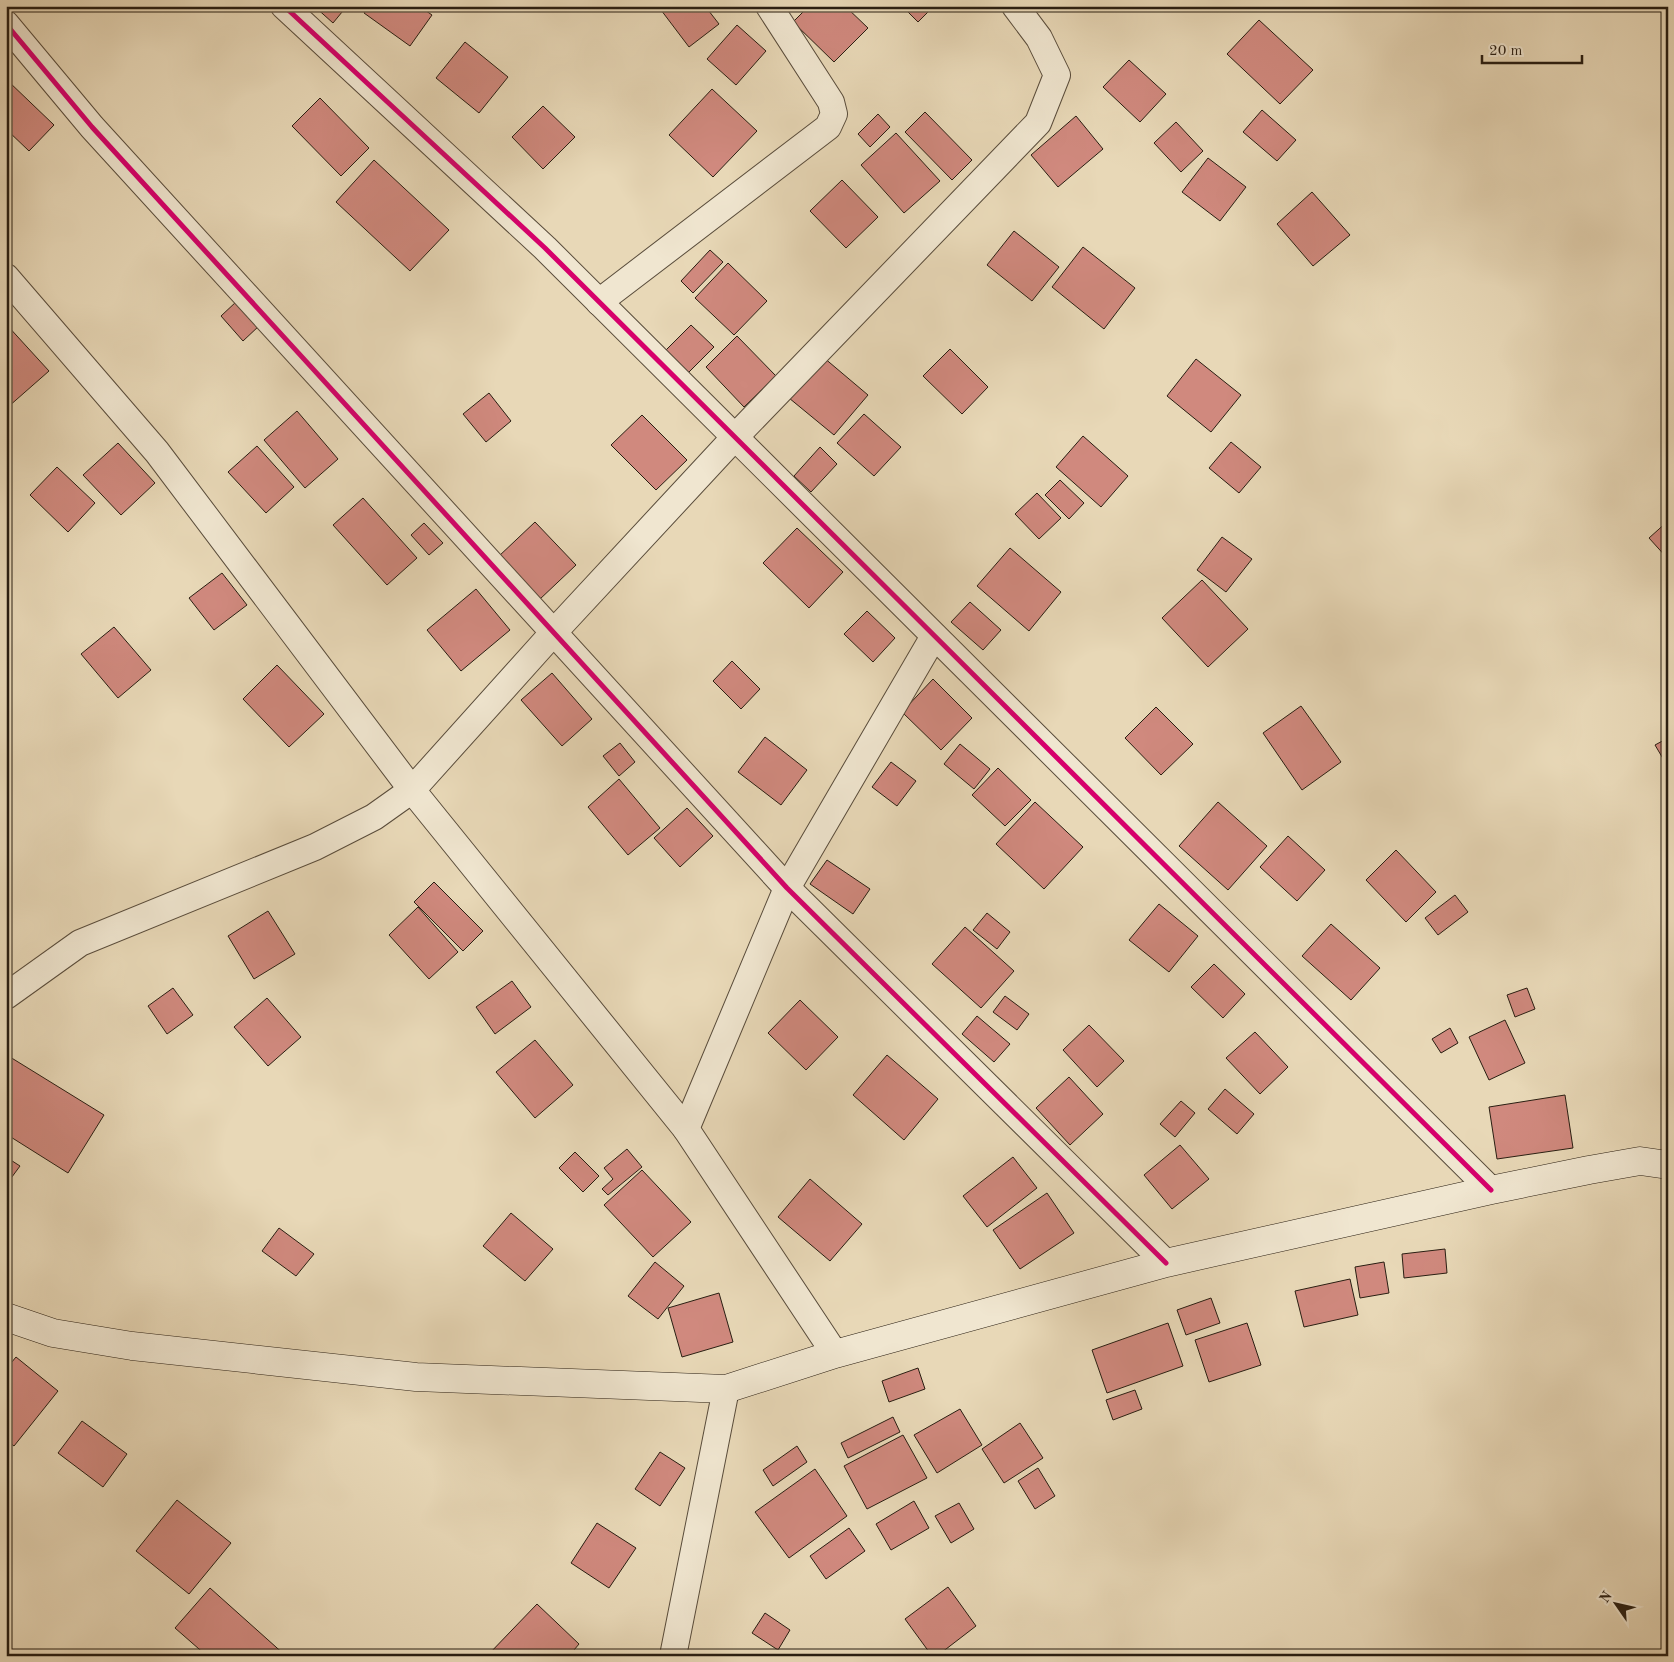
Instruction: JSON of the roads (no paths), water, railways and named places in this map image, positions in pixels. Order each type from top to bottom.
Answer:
[{"type":"main road","points":[[6,1317],[53,1333],[132,1346],[416,1377],[726,1389],[835,1354],[1166,1263],[1491,1190],[1640,1161],[1668,1164]]},
{"type":"street","points":[[284,6],[538,241],[1491,1190]]},
{"type":"street","points":[[599,302],[828,127],[834,114],[831,102],[769,6]]},
{"type":"street","points":[[6,996],[80,943],[315,847],[374,817],[412,790],[554,632],[735,437],[1038,123],[1057,75],[1039,38],[1015,6]]},
{"type":"street","points":[[6,24],[92,127],[787,888],[1166,1263]]},
{"type":"street","points":[[6,277],[157,452],[412,790],[686,1129],[835,1354]]},
{"type":"street","points":[[686,1129],[787,888],[934,636]]},
{"type":"street","points":[[673,1656],[726,1389]]}]
